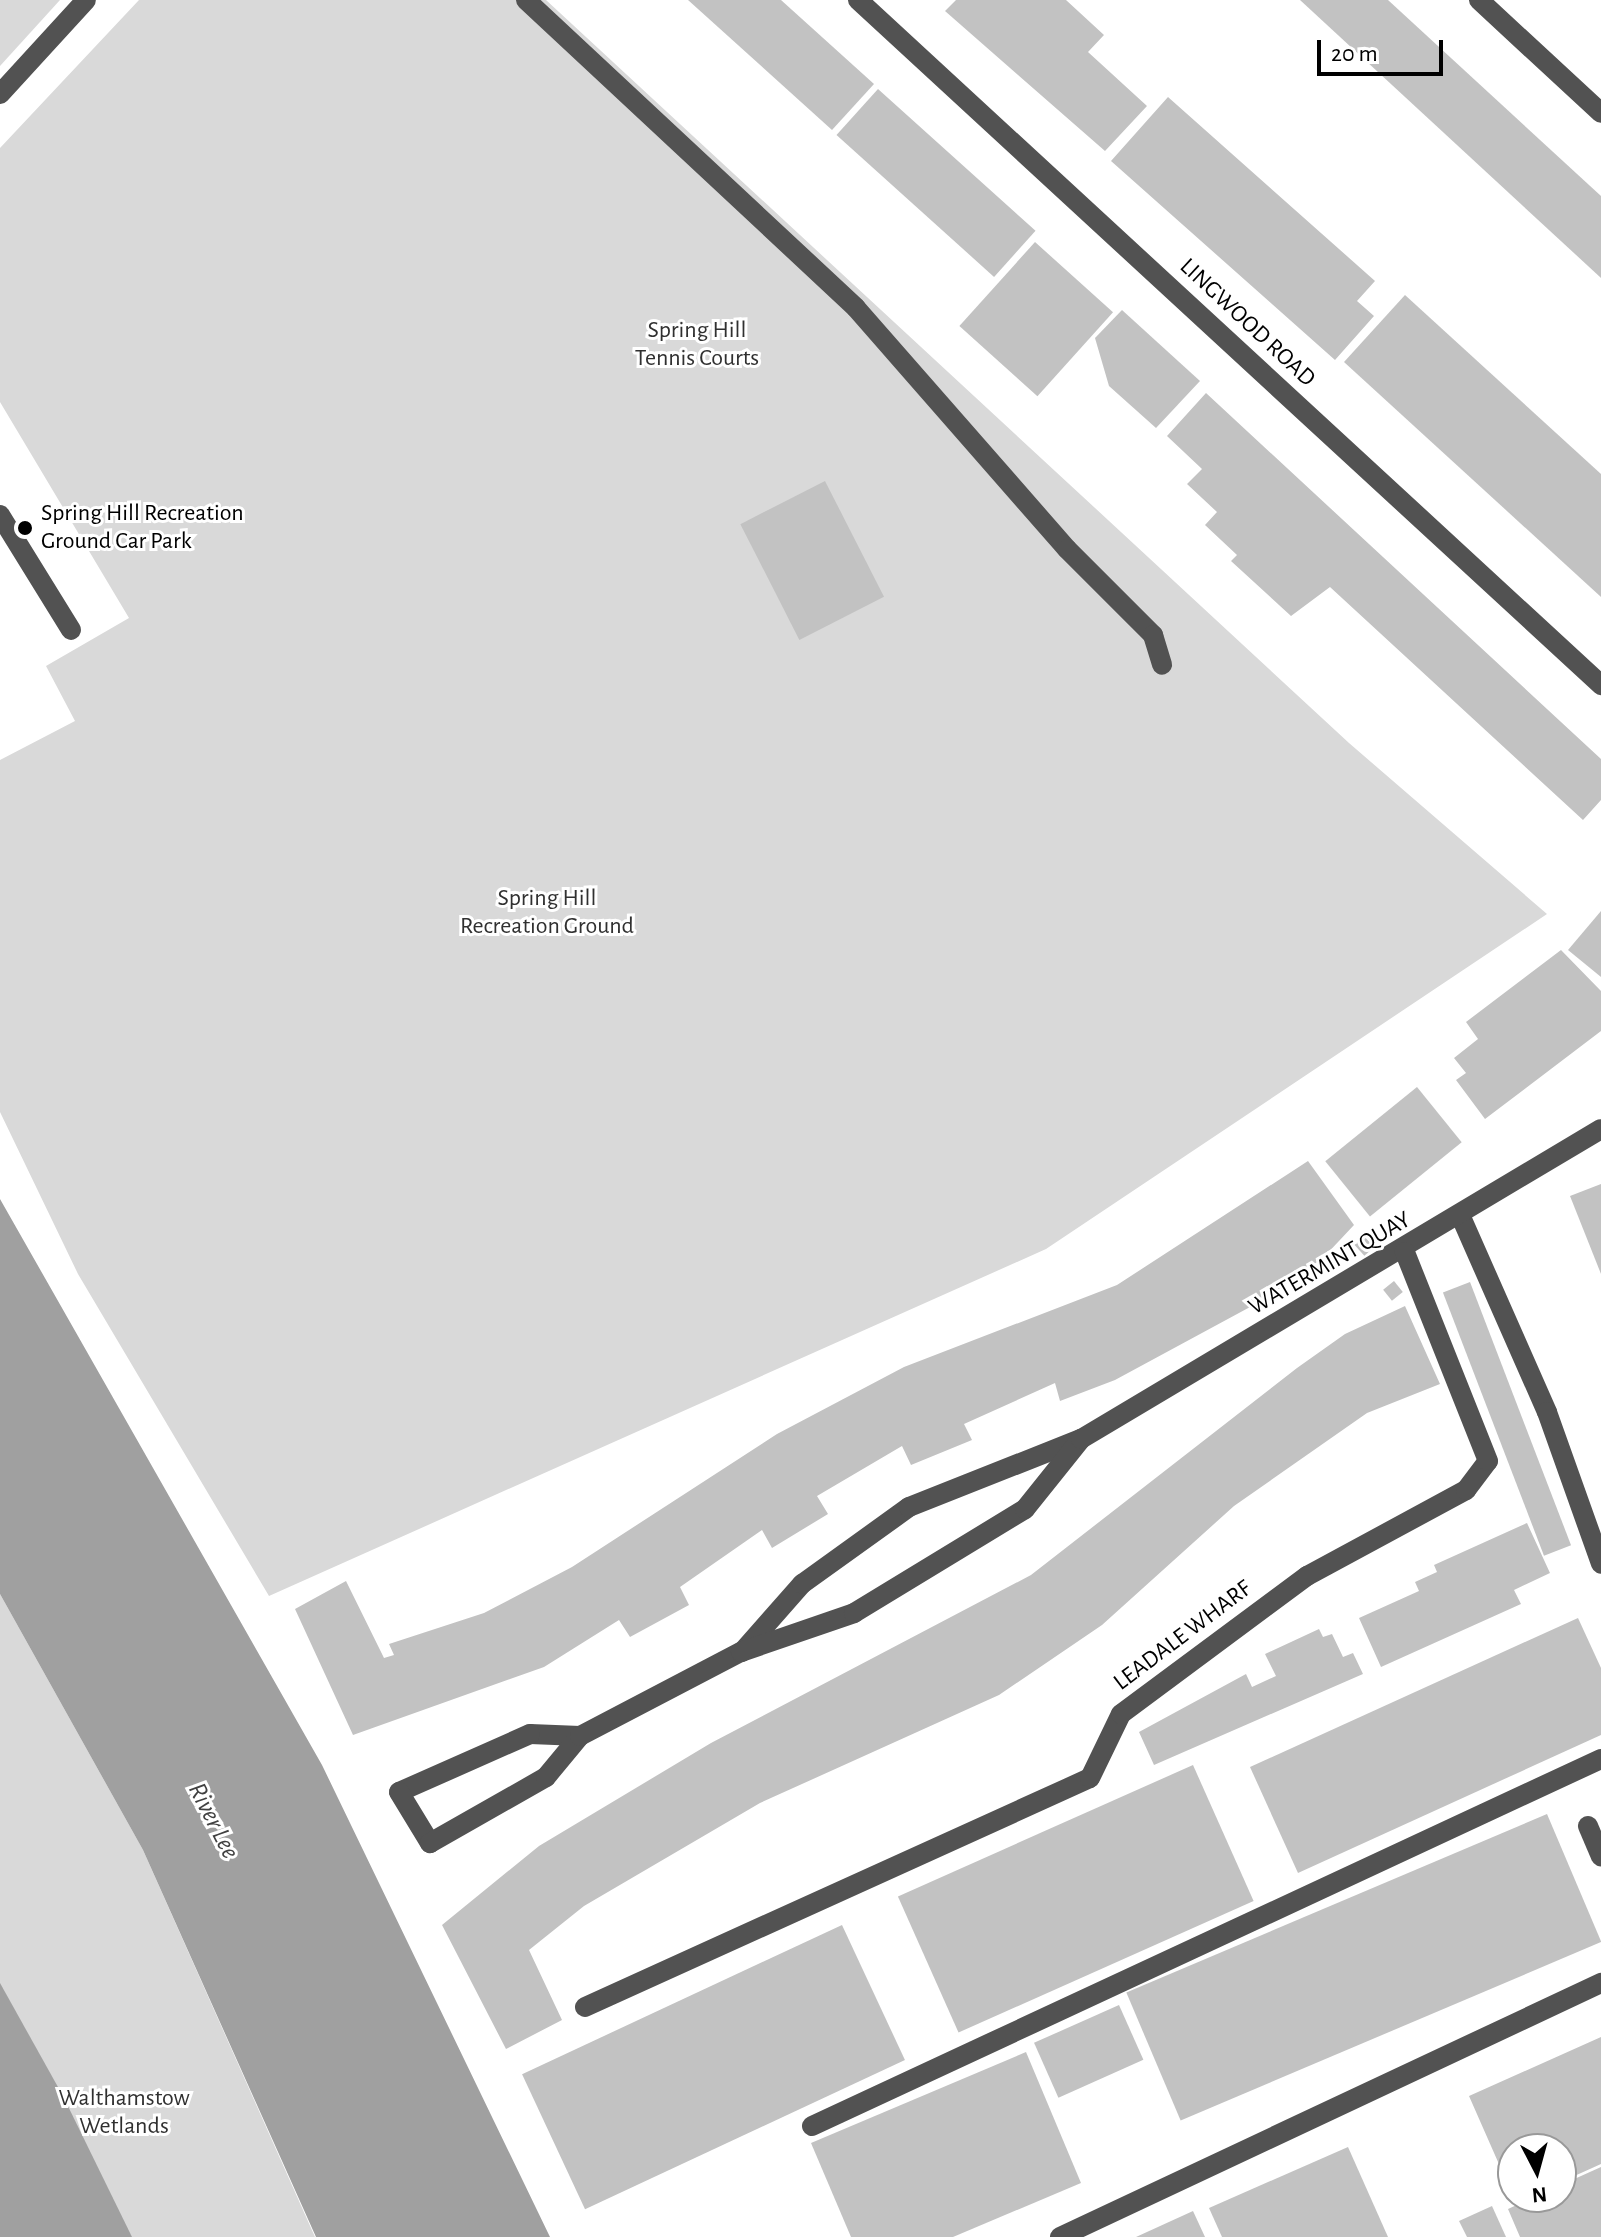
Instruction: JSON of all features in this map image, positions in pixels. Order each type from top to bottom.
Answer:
[{"type":"street","points":[[0,94],[86,0]]},
{"type":"street","points":[[526,0],[856,308],[1067,549],[1153,635],[1162,665]]},
{"type":"street","name":"LINGWOOD ROAD","points":[[858,0],[1601,685]]},
{"type":"street","points":[[1479,0],[1601,113]]},
{"type":"street","points":[[0,515],[71,630]]},
{"type":"street","name":"WATERMINT QUAY","points":[[741,1652],[802,1584],[909,1507],[1081,1439],[1405,1252],[1601,1129]]},
{"type":"street","points":[[1461,1217],[1547,1412],[1601,1564]]},
{"type":"street","name":"LEADALE WHARF","points":[[585,2007],[1090,1778],[1121,1714],[1307,1576],[1466,1490],[1488,1461],[1405,1252]]},
{"type":"street","name":"WATERMINT QUAY","points":[[580,1736],[530,1734],[399,1792],[430,1843],[546,1777],[580,1736],[741,1652],[854,1613],[1025,1509],[1081,1439]]},
{"type":"street","points":[[812,2126],[1601,1759]]},
{"type":"street","points":[[1588,1826],[1601,1856]]},
{"type":"street","points":[[1060,2237],[1601,1983]]},
{"type":"green space","points":[[0,0],[60,0],[0,66]]},
{"type":"green space","name":"Spring Hill Recreation Ground","points":[[139,0],[546,0],[1349,743],[1547,914],[1046,1249],[269,1596],[78,1274],[0,1112],[0,760],[75,721],[46,666],[129,618],[0,402],[0,148]]},
{"type":"green space","name":"Walthamstow Wetlands","points":[[0,1594],[143,1850],[315,2237],[0,2237]]},
{"type":"water","name":"River Lee","points":[[0,1199],[322,1765],[550,2237],[316,2237],[143,1850],[0,1594]]},
{"type":"water","points":[[0,1983],[63,2096],[132,2237],[0,2237]]},
{"type":"building","points":[[688,0],[781,0],[874,84],[832,130]]},
{"type":"building","points":[[956,0],[1066,0],[1104,35],[1088,52],[1147,106],[1105,151],[945,11]]},
{"type":"building","points":[[1300,0],[1388,0],[1601,196],[1601,278]]},
{"type":"building","points":[[878,89],[1036,231],[994,277],[837,135]]},
{"type":"building","points":[[1168,97],[1375,281],[1357,301],[1374,316],[1335,360],[1111,161]]},
{"type":"building","points":[[1035,242],[1113,312],[1037,396],[959,326]]},
{"type":"building","points":[[1405,295],[1601,474],[1601,597],[1344,362]]},
{"type":"building","points":[[1122,310],[1200,381],[1156,428],[1109,386],[1095,338]]},
{"type":"building","points":[[1206,393],[1601,759],[1601,800],[1583,820],[1330,587],[1291,616],[1231,561],[1237,555],[1205,525],[1217,512],[1187,484],[1202,469],[1167,436]]},
{"type":"building","points":[[825,481],[884,597],[799,640],[740,524]]},
{"type":"building","points":[[1601,911],[1601,977],[1568,950]]},
{"type":"building","points":[[1561,950],[1601,991],[1601,1031],[1485,1119],[1456,1080],[1466,1073],[1454,1058],[1478,1039],[1466,1022]]},
{"type":"building","points":[[1417,1087],[1462,1142],[1370,1216],[1325,1161]]},
{"type":"building","points":[[1308,1161],[1354,1225],[1323,1258],[1263,1300],[1115,1380],[1060,1401],[1055,1383],[964,1424],[972,1440],[911,1465],[902,1446],[817,1496],[828,1514],[772,1548],[762,1530],[680,1587],[689,1605],[630,1637],[619,1620],[544,1667],[353,1735],[295,1609],[346,1581],[384,1658],[394,1655],[389,1644],[484,1613],[572,1567],[777,1434],[904,1367],[1117,1285]]},
{"type":"building","points":[[1601,1184],[1601,1274],[1570,1196]]},
{"type":"building","points":[[1364,1236],[1374,1247],[1364,1256],[1354,1245]]},
{"type":"building","points":[[1394,1281],[1403,1292],[1392,1301],[1383,1290]]},
{"type":"building","points":[[1470,1282],[1571,1545],[1544,1556],[1443,1292]]},
{"type":"building","points":[[1405,1306],[1440,1384],[1367,1413],[1234,1506],[1102,1625],[999,1695],[760,1803],[584,1906],[529,1950],[562,2020],[506,2049],[442,1925],[539,1846],[711,1743],[1031,1575],[1297,1368],[1345,1334]]},
{"type":"building","points":[[1527,1523],[1550,1573],[1514,1590],[1521,1604],[1381,1667],[1359,1618],[1419,1591],[1415,1582],[1437,1572],[1434,1565]]},
{"type":"building","points":[[1578,1618],[1601,1668],[1601,1735],[1298,1873],[1250,1767]]},
{"type":"building","points":[[1319,1629],[1323,1637],[1332,1634],[1343,1657],[1353,1653],[1363,1674],[1154,1765],[1139,1732],[1246,1674],[1252,1687],[1276,1676],[1265,1654]]},
{"type":"building","points":[[1193,1765],[1254,1901],[959,2032],[898,1896]]},
{"type":"building","points":[[1547,1814],[1601,1942],[1181,2121],[1126,1993]]},
{"type":"building","points":[[842,1925],[905,2060],[585,2209],[522,2074]]},
{"type":"building","points":[[1119,2005],[1143,2060],[1058,2098],[1034,2043]]},
{"type":"building","points":[[1601,2037],[1601,2164],[1577,2175],[1577,2133],[1497,2133],[1497,2160],[1469,2096]]},
{"type":"building","points":[[1026,2052],[1081,2183],[953,2237],[851,2237],[811,2143]]},
{"type":"building","points":[[1348,2147],[1388,2237],[1222,2237],[1209,2208]]},
{"type":"building","points":[[1601,2167],[1601,2237],[1520,2237],[1510,2213],[1577,2213],[1577,2178]]},
{"type":"building","points":[[1492,2206],[1506,2237],[1467,2237],[1459,2221]]},
{"type":"building","points":[[1193,2211],[1205,2237],[1136,2237]]},
{"type":"place","name":"Spring Hill Recreation Ground Car Park","points":[[25,528]]},
{"type":"park label","name":"Spring Hill Tennis Courts","points":[[697,345]]}]
